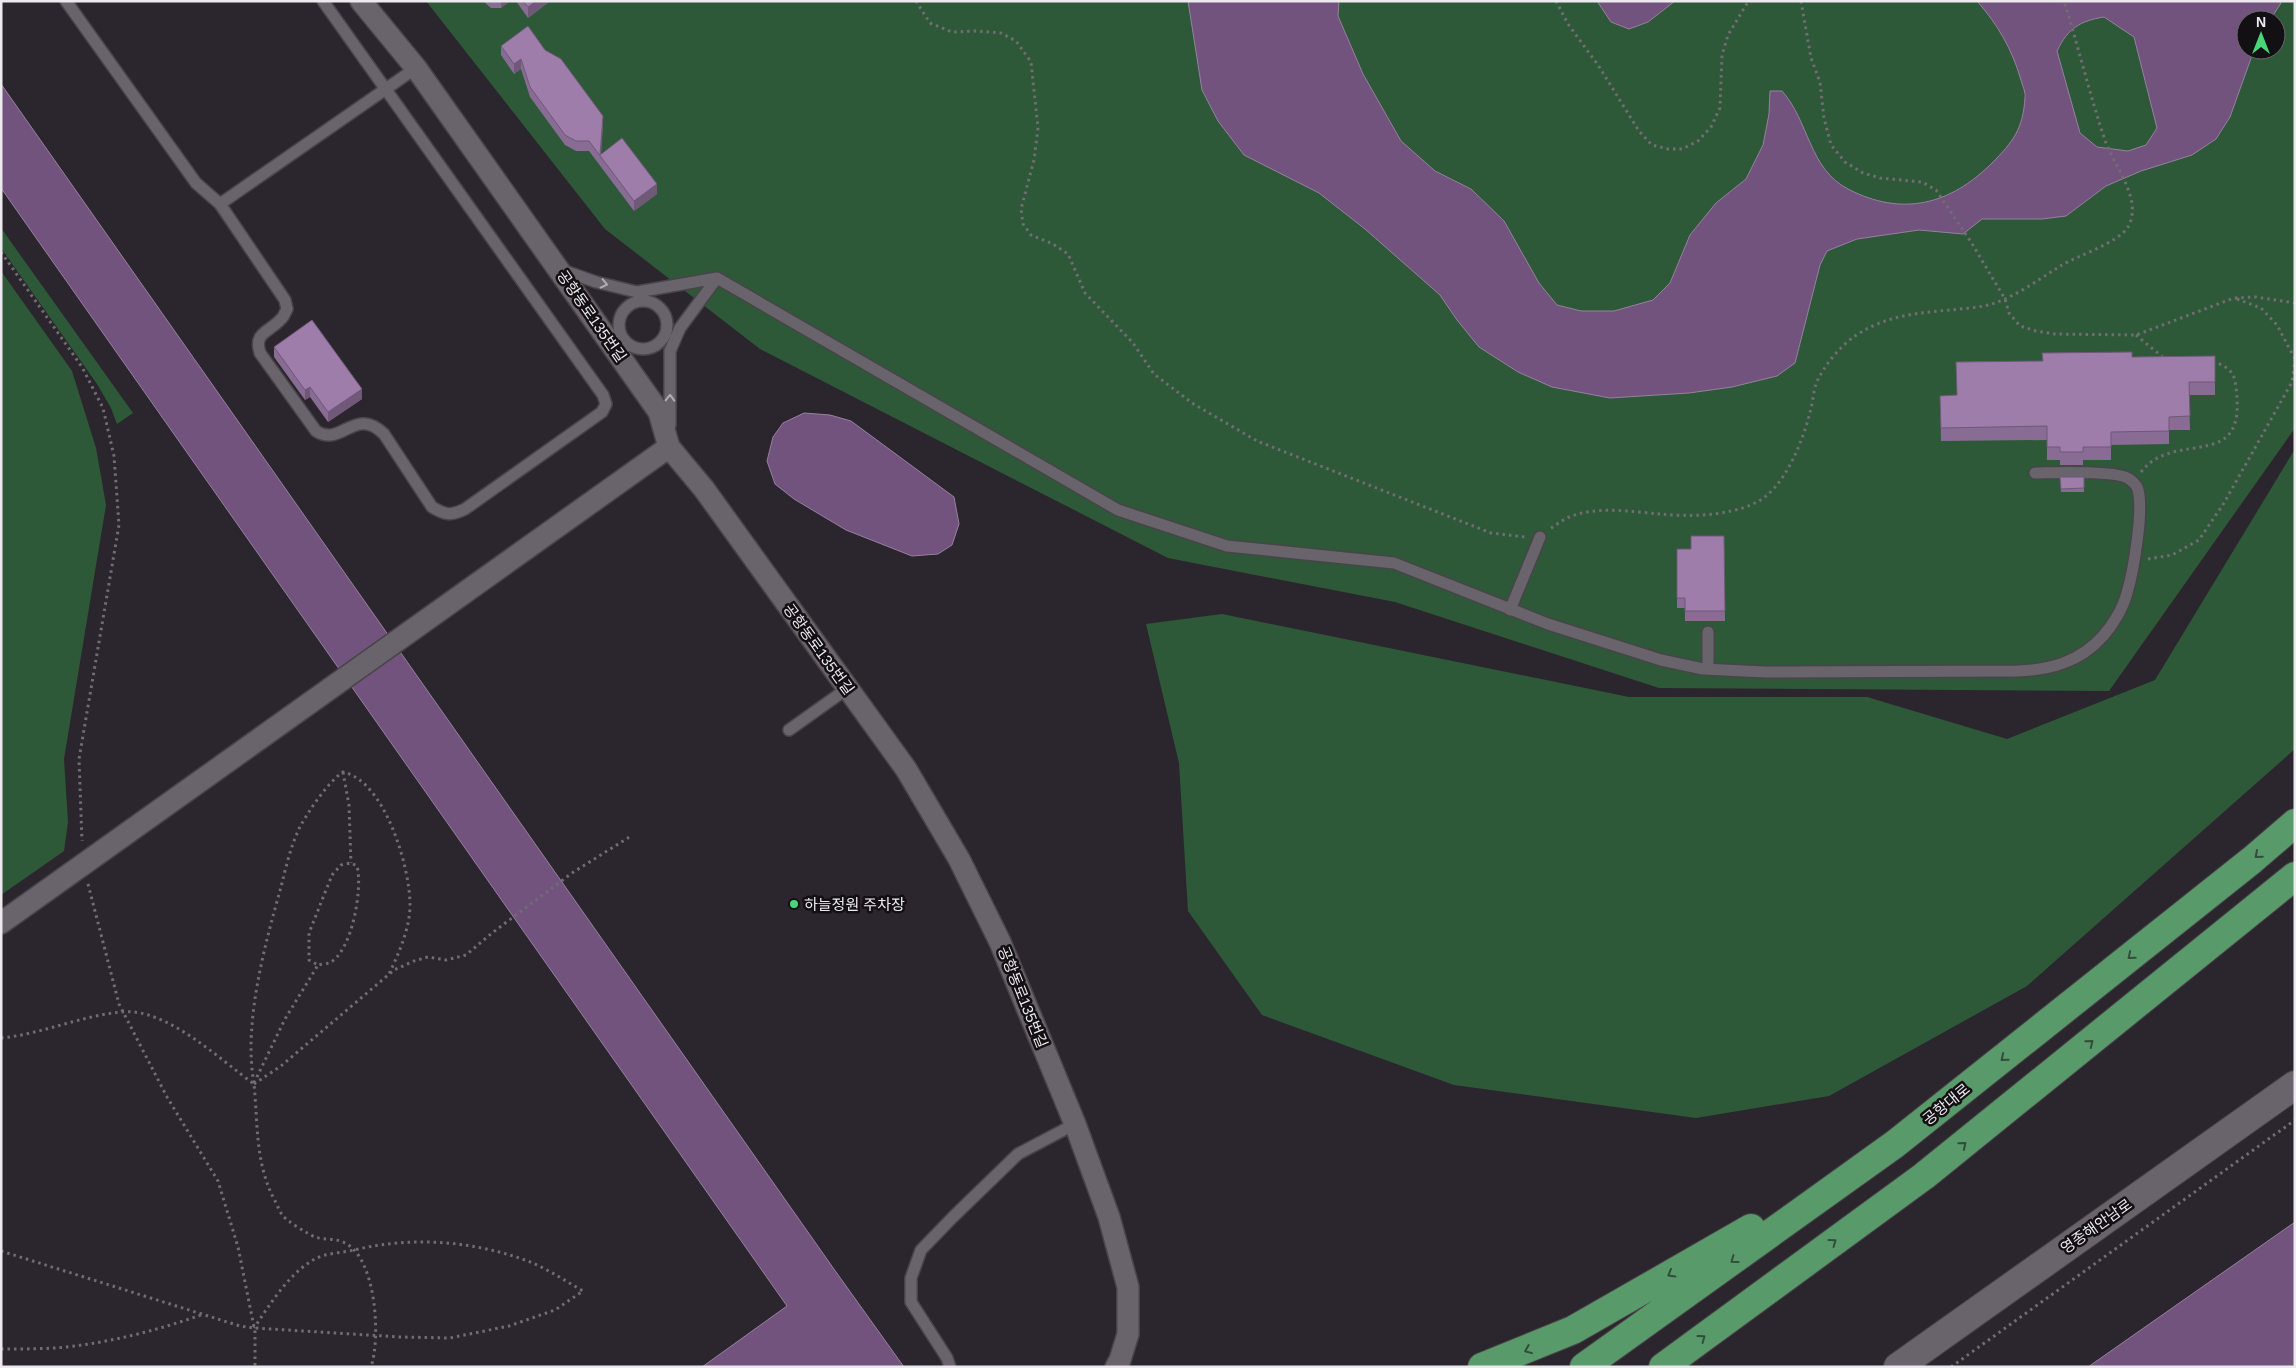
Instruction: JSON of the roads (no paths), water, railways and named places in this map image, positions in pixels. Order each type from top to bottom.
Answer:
[{"type":"highway","name":"공항대로","points":[[1584,1367],[1895,1144],[2252,860],[2295,823]]},
{"type":"highway","points":[[1663,1367],[1924,1176],[2295,876]]},
{"type":"highway","points":[[1482,1367],[1573,1330],[1895,1144]]},
{"type":"main road","name":"영종해안남로","points":[[1898,1367],[2295,1085]]},
{"type":"street","name":"공항동로135번길","points":[[361,1],[416,68],[558,268],[619,343],[659,412],[670,447],[704,490],[906,768],[959,859],[1000,942],[1075,1124],[1109,1217],[1128,1287],[1128,1334],[1116,1367]]},
{"type":"street","points":[[1,922],[328,690],[412,628],[670,447]]},
{"type":"lane","points":[[66,1],[196,183],[220,204],[285,300],[287,309],[281,319],[260,336],[257,344],[260,353],[316,431],[323,436],[331,437],[355,425],[368,424],[377,427],[384,434],[432,507],[444,514],[454,515],[465,510],[602,412],[606,404],[603,395],[323,1]]},
{"type":"lane","points":[[220,204],[416,68]]},
{"type":"lane","points":[[558,268],[653,302],[660,307],[667,320],[670,338],[670,447]]},
{"type":"lane","points":[[717,278],[680,328],[670,338],[646,349],[619,343],[620,317],[637,297],[717,278],[1118,510],[1227,546],[1394,563],[1510,610],[1661,660],[1708,669],[1765,672],[2017,671],[2055,667],[2087,650],[2102,638],[2114,623],[2127,594],[2135,559],[2137,487],[2128,478],[2114,474],[2035,472]]},
{"type":"lane","points":[[1510,610],[1540,537]]},
{"type":"lane","points":[[1708,632],[1708,669]]},
{"type":"lane","points":[[789,730],[848,688]]},
{"type":"lane","points":[[950,1367],[947,1358],[911,1302],[911,1278],[921,1250],[953,1216],[1018,1154],[1075,1124]]},
{"type":"place","name":"하늘정원 주차장","points":[[794,904]]}]
